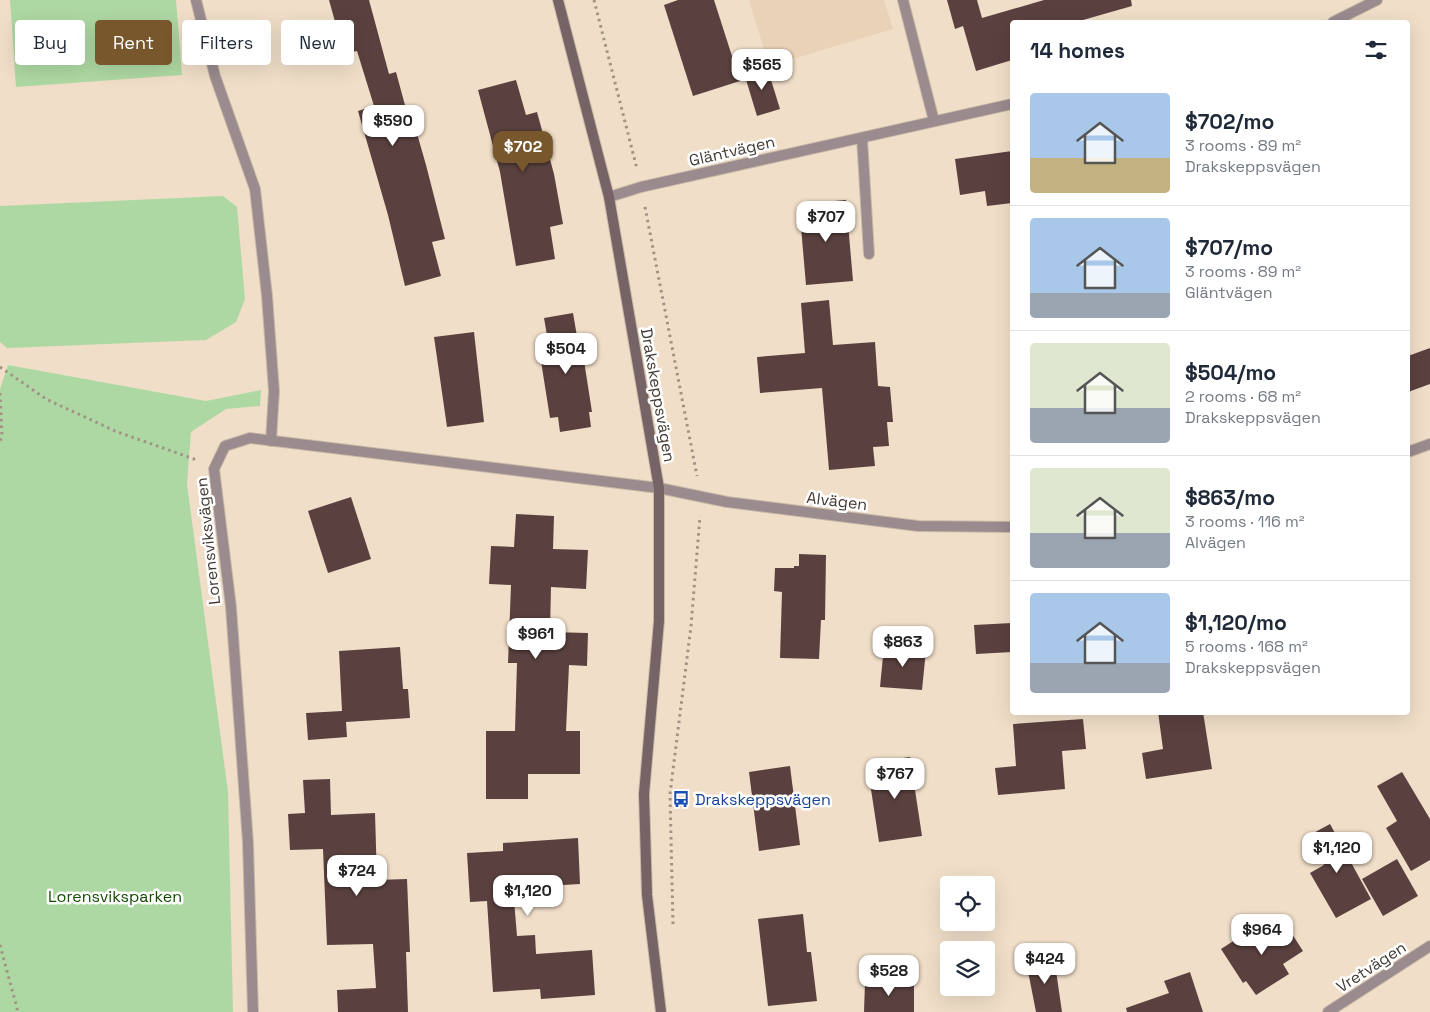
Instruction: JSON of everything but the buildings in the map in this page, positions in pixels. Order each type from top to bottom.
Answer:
[{"type":"street","points":[[196,0],[215,76],[255,189],[267,296],[274,391],[271,441]]},
{"type":"street","name":"Drakskeppsvägen","points":[[558,0],[609,197],[659,488],[659,621],[644,794],[647,895],[661,1012]]},
{"type":"street","points":[[903,0],[934,122]]},
{"type":"street","points":[[1337,20],[1377,0]]},
{"type":"street","name":"Gläntvägen","points":[[609,197],[641,187],[1010,104]]},
{"type":"street","points":[[862,138],[869,254]]},
{"type":"street","name":"Lorensviksvägen","points":[[253,1012],[248,843],[231,608],[214,469],[225,446],[250,438],[659,488]]},
{"type":"street","points":[[1410,451],[1430,444]]},
{"type":"street","name":"Alvägen","points":[[659,488],[727,502],[918,526],[1010,527]]},
{"type":"street","name":"Vretvägen","points":[[1328,1012],[1340,1009],[1430,946]]},
{"type":"path","points":[[0,367],[46,399],[115,431],[188,455],[214,469]]},
{"type":"path","points":[[0,393],[2,402],[0,441]]},
{"type":"path","points":[[0,945],[18,1012]]},
{"type":"shaded area","points":[[749,0],[884,0],[893,29],[769,66]]},
{"type":"green space","points":[[10,0],[176,0],[182,75],[16,87]]},
{"type":"green space","points":[[223,196],[237,207],[245,299],[236,322],[206,340],[7,348],[0,342],[0,206]]},
{"type":"green space","name":"Lorensviksparken","points":[[8,365],[206,401],[261,390],[260,406],[226,409],[191,432],[187,484],[228,792],[233,1012],[0,1012],[0,389]]},
{"type":"place","name":"Drakskeppsvägen","points":[[681,799]]}]
